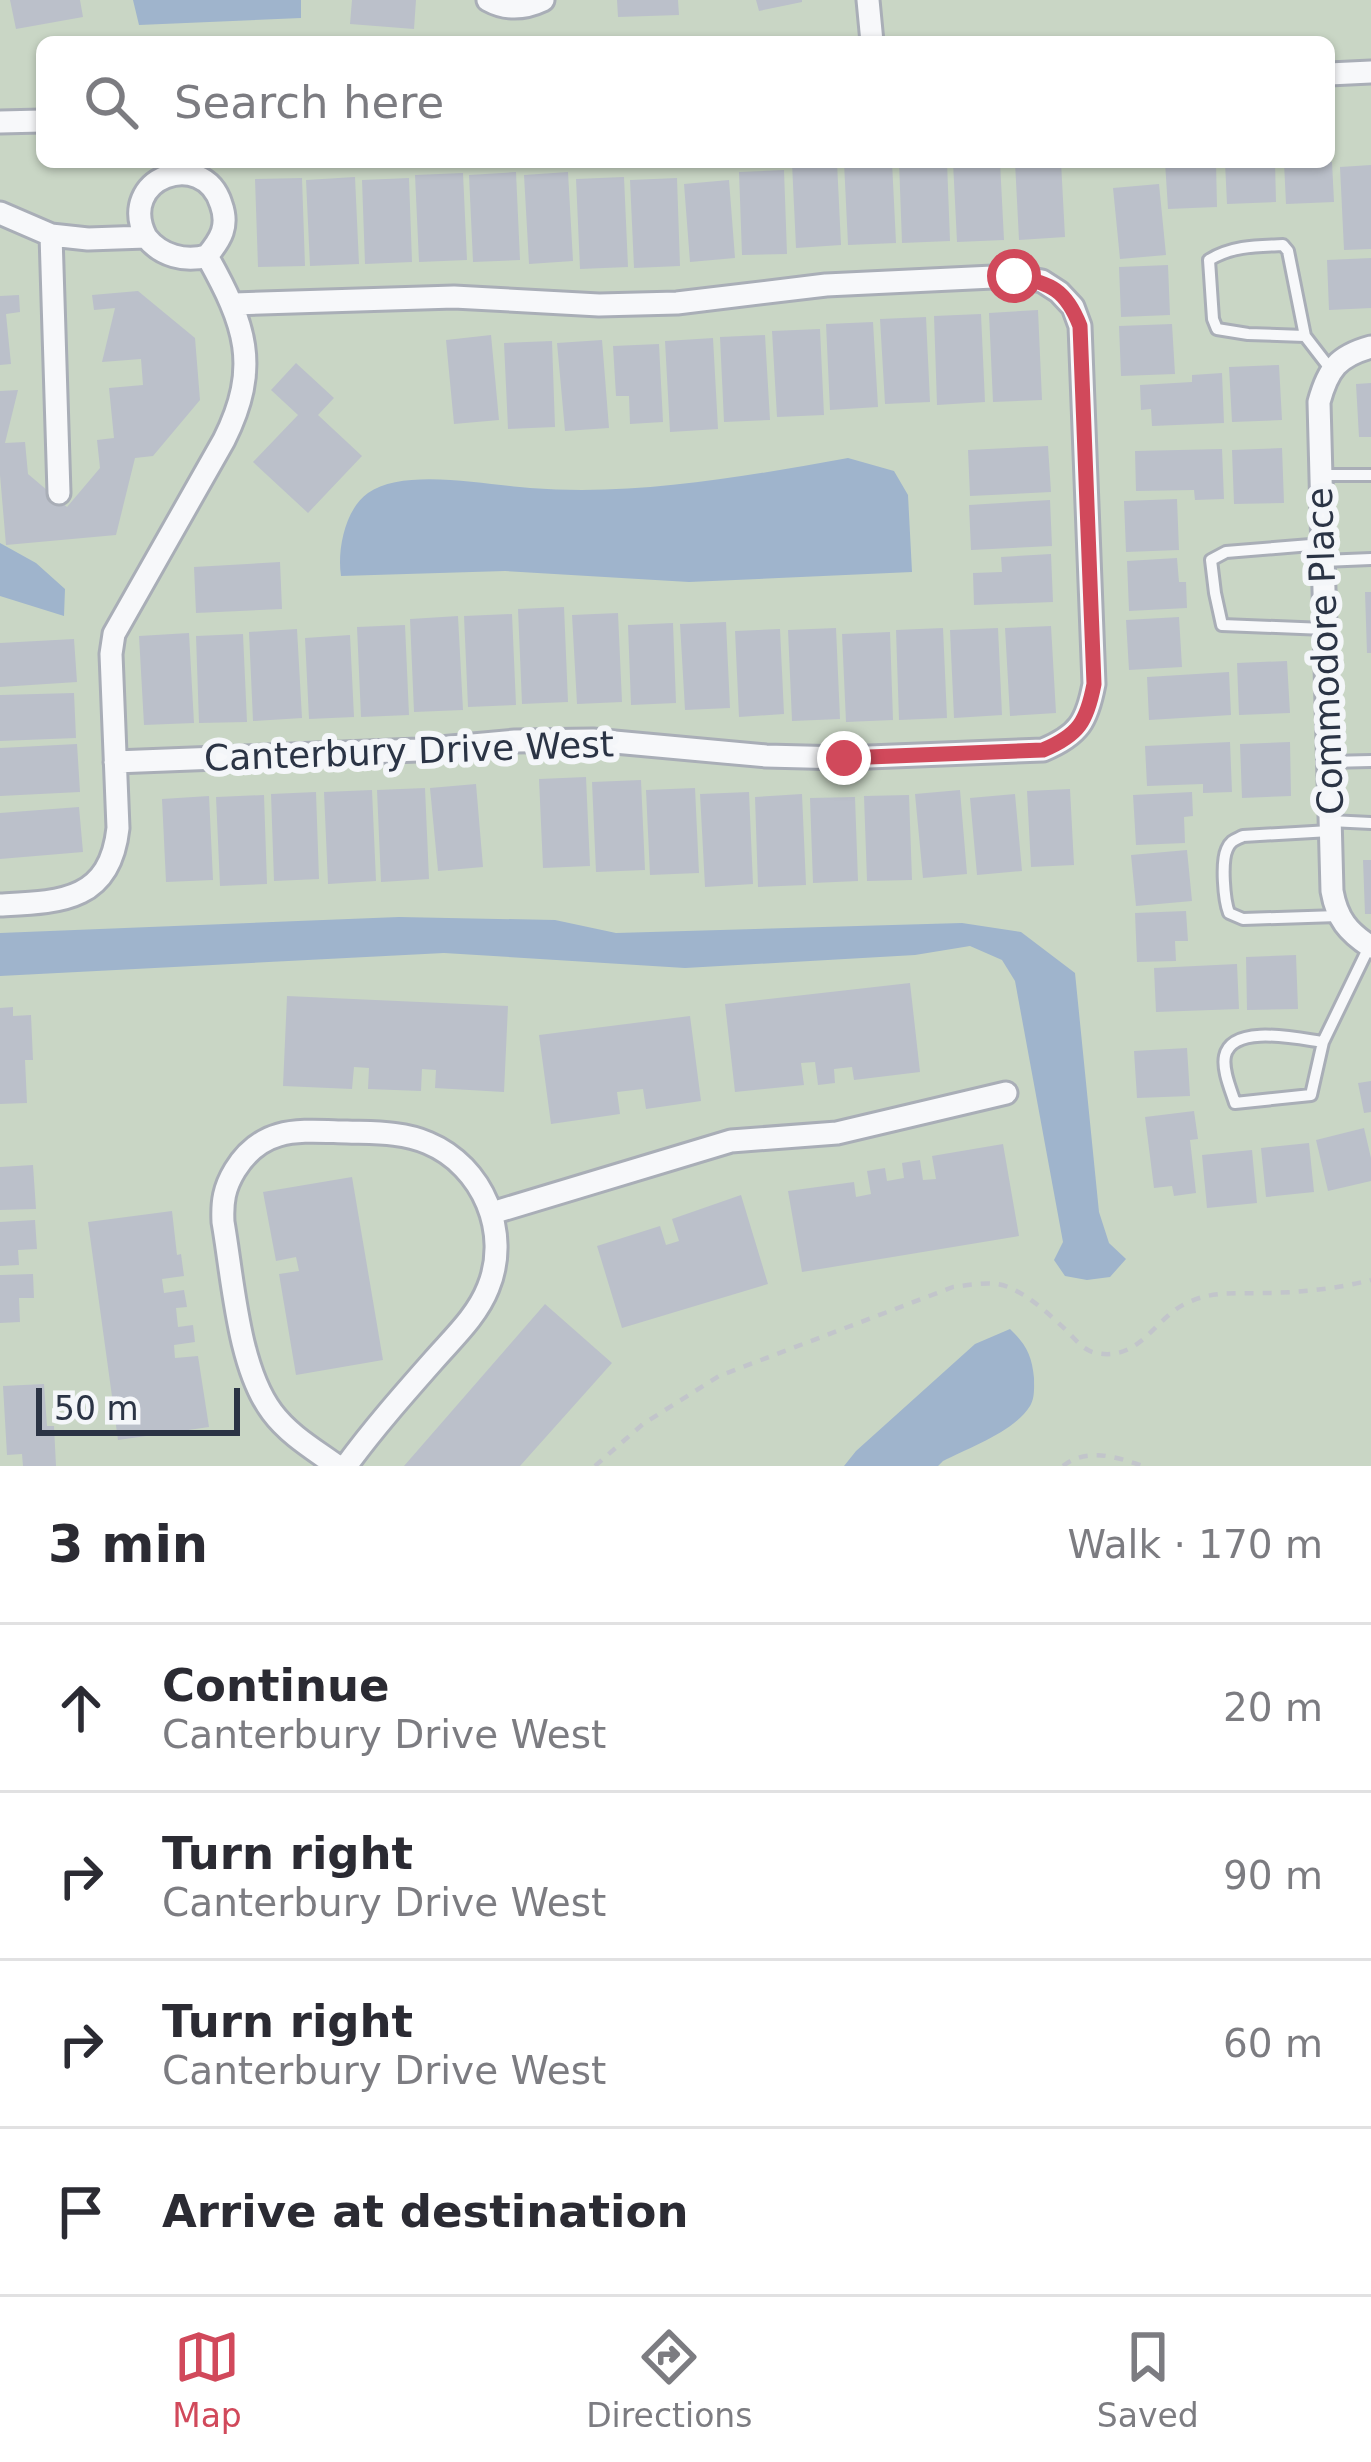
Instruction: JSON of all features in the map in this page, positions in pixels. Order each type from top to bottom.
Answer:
[{"type":"street","points":[[488,0],[519,8],[543,0]]},
{"type":"street","points":[[868,0],[871,36]]},
{"type":"street","points":[[1335,74],[1371,72]]},
{"type":"street","points":[[0,122],[36,121]]},
{"type":"street","points":[[181,168],[213,186],[225,221],[221,238],[207,256],[190,260],[155,249],[146,238],[138,222],[139,203],[151,187],[181,168]]},
{"type":"street","points":[[0,213],[51,235],[146,238]]},
{"type":"street","points":[[51,235],[59,493]]},
{"type":"street","points":[[0,905],[56,903],[74,897],[104,874],[116,848],[114,634],[233,423],[244,385],[241,326],[207,256]]},
{"type":"street","name":"Canterbury Drive West","points":[[115,762],[418,750],[515,741],[593,740],[844,758],[1043,750],[1063,742],[1089,711],[1094,684],[1080,326],[1072,307],[1042,281],[1014,276],[826,285],[677,303],[599,305],[454,297],[234,304]]},
{"type":"street","points":[[1332,371],[1361,350]]},
{"type":"street","name":"Commodore Place","points":[[1332,371],[1319,402],[1332,891],[1338,916]]},
{"type":"street","points":[[1338,916],[1345,928],[1370,947]]},
{"type":"street","points":[[492,1213],[731,1141],[837,1132],[1006,1093]]},
{"type":"street","points":[[278,1134],[406,1136],[443,1150],[459,1162],[492,1213],[495,1267],[480,1304],[341,1466],[289,1431],[252,1375],[222,1204],[226,1185],[245,1154],[278,1134]]},
{"type":"lane","points":[[1305,337],[1216,328],[1209,260],[1244,246],[1283,245],[1305,337],[1332,371]]},
{"type":"lane","points":[[1321,475],[1371,475]]},
{"type":"lane","points":[[1324,629],[1222,625],[1211,560],[1226,552],[1323,552],[1371,560]]},
{"type":"lane","points":[[1328,762],[1371,761]]},
{"type":"lane","points":[[1338,916],[1244,919],[1229,913],[1226,854],[1234,840],[1244,836],[1371,823]]},
{"type":"lane","points":[[1323,1042],[1256,1036],[1236,1042],[1223,1060],[1235,1103],[1311,1095],[1323,1042],[1370,947]]},
{"type":"path","points":[[595,1466],[643,1424],[719,1376],[953,1287],[1006,1285],[1048,1313],[1089,1352],[1103,1354],[1133,1348],[1181,1305],[1212,1292],[1265,1293],[1371,1280]]},
{"type":"path","points":[[1063,1466],[1085,1455],[1101,1455],[1144,1466]]},
{"type":"green space","points":[[0,0],[1371,0],[1371,1466],[0,1466]]},
{"type":"water","points":[[133,0],[301,0],[301,18],[139,25]]},
{"type":"water","points":[[848,458],[894,471],[908,495],[912,572],[689,582],[505,571],[341,576],[340,554],[348,519],[360,500],[384,485],[424,479],[570,490],[650,487]]},
{"type":"water","points":[[0,543],[36,563],[65,589],[64,616],[0,596]]},
{"type":"water","points":[[399,917],[555,920],[616,933],[962,923],[1021,932],[1075,973],[1099,1212],[1109,1243],[1126,1259],[1110,1277],[1087,1280],[1065,1276],[1054,1260],[1063,1242],[1015,981],[1002,960],[970,946],[915,955],[685,968],[444,953],[0,976],[0,933]]},
{"type":"water","points":[[1010,1329],[1027,1351],[1034,1378],[1032,1403],[1014,1423],[938,1466],[844,1466],[975,1344]]},
{"type":"building","points":[[10,0],[80,0],[83,17],[16,29]]},
{"type":"building","points":[[352,0],[416,0],[414,29],[350,24]]},
{"type":"building","points":[[617,0],[678,0],[679,15],[618,17]]},
{"type":"building","points":[[756,0],[802,0],[802,2],[759,11]]},
{"type":"building","points":[[1371,165],[1371,249],[1344,250],[1340,167]]},
{"type":"building","points":[[792,168],[837,168],[841,245],[796,248]]},
{"type":"building","points":[[844,168],[892,168],[896,243],[848,245]]},
{"type":"building","points":[[899,168],[947,168],[950,241],[902,243]]},
{"type":"building","points":[[953,168],[1000,168],[1004,240],[957,242]]},
{"type":"building","points":[[1015,168],[1061,168],[1065,237],[1019,240]]},
{"type":"building","points":[[1165,168],[1216,168],[1217,207],[1168,209]]},
{"type":"building","points":[[1225,168],[1275,168],[1276,202],[1227,204]]},
{"type":"building","points":[[1284,168],[1332,168],[1334,202],[1286,204]]},
{"type":"building","points":[[784,170],[787,254],[742,255],[739,172]]},
{"type":"building","points":[[516,172],[520,260],[473,262],[469,175]]},
{"type":"building","points":[[568,172],[573,261],[529,264],[524,175]]},
{"type":"building","points":[[463,173],[467,260],[419,262],[415,175]]},
{"type":"building","points":[[355,177],[359,264],[310,266],[306,180]]},
{"type":"building","points":[[624,177],[628,267],[580,269],[576,179]]},
{"type":"building","points":[[302,178],[305,266],[258,267],[255,179]]},
{"type":"building","points":[[409,178],[412,262],[365,264],[362,180]]},
{"type":"building","points":[[677,178],[680,266],[634,268],[630,180]]},
{"type":"building","points":[[729,180],[735,258],[690,262],[684,184]]},
{"type":"building","points":[[1159,184],[1166,255],[1120,259],[1113,188]]},
{"type":"building","points":[[1371,258],[1371,308],[1329,310],[1327,260]]},
{"type":"building","points":[[1168,265],[1170,315],[1121,317],[1119,267]]},
{"type":"building","points":[[138,291],[195,338],[200,400],[153,456],[135,458],[116,535],[6,545],[0,391],[18,390],[5,443],[25,442],[28,474],[67,507],[100,468],[97,440],[114,438],[109,388],[143,385],[141,359],[102,362],[115,308],[94,310],[92,295]]},
{"type":"building","points":[[19,295],[20,312],[6,314],[11,364],[0,365],[0,296]]},
{"type":"building","points":[[1038,310],[1042,400],[993,402],[989,313]]},
{"type":"building","points":[[981,314],[985,402],[937,405],[934,316]]},
{"type":"building","points":[[926,317],[930,402],[885,404],[880,319]]},
{"type":"building","points":[[873,322],[878,407],[830,410],[826,324]]},
{"type":"building","points":[[1172,324],[1175,374],[1121,376],[1119,326]]},
{"type":"building","points":[[820,329],[824,415],[777,417],[772,331]]},
{"type":"building","points":[[491,335],[499,420],[454,424],[446,340]]},
{"type":"building","points":[[765,335],[770,420],[724,422],[720,337]]},
{"type":"building","points":[[713,338],[718,429],[670,432],[665,341]]},
{"type":"building","points":[[602,340],[609,428],[565,431],[557,343]]},
{"type":"building","points":[[552,341],[555,427],[508,429],[504,343]]},
{"type":"building","points":[[659,344],[663,422],[630,424],[629,396],[616,396],[613,346]]},
{"type":"building","points":[[296,363],[334,398],[318,415],[362,456],[308,513],[253,462],[298,415],[271,390]]},
{"type":"building","points":[[1279,365],[1282,420],[1232,422],[1229,367]]},
{"type":"building","points":[[1222,373],[1224,423],[1152,426],[1151,409],[1141,410],[1140,385],[1192,382],[1192,375]]},
{"type":"building","points":[[1371,383],[1371,437],[1359,437],[1356,384]]},
{"type":"building","points":[[1048,446],[1051,492],[970,496],[968,450]]},
{"type":"building","points":[[1282,448],[1284,503],[1234,504],[1232,450]]},
{"type":"building","points":[[1222,449],[1224,499],[1195,500],[1194,490],[1136,491],[1135,451]]},
{"type":"building","points":[[1177,499],[1179,550],[1126,552],[1124,501]]},
{"type":"building","points":[[1050,500],[1052,546],[971,550],[969,505]]},
{"type":"building","points":[[1051,554],[1053,602],[974,605],[973,573],[1002,572],[1001,557]]},
{"type":"building","points":[[1177,558],[1179,582],[1186,582],[1187,608],[1129,611],[1127,561]]},
{"type":"building","points":[[280,562],[282,609],[196,613],[194,567]]},
{"type":"building","points":[[1365,592],[1371,592],[1371,653],[1367,653]]},
{"type":"building","points":[[564,607],[568,702],[522,704],[518,609]]},
{"type":"building","points":[[618,613],[622,702],[577,704],[572,615]]},
{"type":"building","points":[[512,614],[516,705],[468,707],[464,616]]},
{"type":"building","points":[[458,616],[463,710],[414,712],[410,619]]},
{"type":"building","points":[[1179,617],[1182,667],[1129,670],[1126,620]]},
{"type":"building","points":[[726,622],[730,708],[685,710],[680,624]]},
{"type":"building","points":[[673,623],[676,703],[631,705],[628,625]]},
{"type":"building","points":[[405,625],[409,715],[361,717],[357,627]]},
{"type":"building","points":[[1051,626],[1056,713],[1010,716],[1005,628]]},
{"type":"building","points":[[836,628],[840,719],[792,721],[788,630]]},
{"type":"building","points":[[943,628],[947,718],[899,720],[896,630]]},
{"type":"building","points":[[998,628],[1002,715],[954,718],[950,630]]},
{"type":"building","points":[[297,629],[302,718],[253,721],[249,632]]},
{"type":"building","points":[[780,629],[784,714],[739,717],[735,631]]},
{"type":"building","points":[[890,632],[893,720],[846,722],[842,634]]},
{"type":"building","points":[[189,633],[194,723],[144,725],[139,636]]},
{"type":"building","points":[[243,634],[247,722],[199,723],[196,636]]},
{"type":"building","points":[[350,635],[354,717],[309,719],[305,638]]},
{"type":"building","points":[[74,639],[77,682],[0,687],[0,643]]},
{"type":"building","points":[[1287,661],[1290,713],[1239,715],[1237,663]]},
{"type":"building","points":[[1229,672],[1231,715],[1149,720],[1147,677]]},
{"type":"building","points":[[74,693],[76,738],[0,741],[0,695]]},
{"type":"building","points":[[1230,742],[1232,792],[1203,793],[1203,784],[1147,786],[1145,746]]},
{"type":"building","points":[[1290,742],[1291,796],[1242,798],[1240,744]]},
{"type":"building","points":[[77,744],[80,792],[0,796],[0,748]]},
{"type":"building","points":[[586,777],[590,866],[543,868],[539,779]]},
{"type":"building","points":[[641,780],[645,870],[596,872],[592,782]]},
{"type":"building","points":[[476,784],[483,867],[438,871],[430,788]]},
{"type":"building","points":[[425,788],[429,879],[381,882],[377,790]]},
{"type":"building","points":[[695,788],[699,873],[650,875],[646,790]]},
{"type":"building","points":[[1070,789],[1074,865],[1031,867],[1027,791]]},
{"type":"building","points":[[372,790],[376,881],[328,884],[324,792]]},
{"type":"building","points":[[960,790],[967,874],[923,878],[915,794]]},
{"type":"building","points":[[316,792],[319,879],[274,881],[271,794]]},
{"type":"building","points":[[749,792],[753,884],[705,887],[700,794]]},
{"type":"building","points":[[1192,792],[1193,816],[1184,817],[1185,843],[1136,845],[1133,795]]},
{"type":"building","points":[[802,794],[806,885],[758,887],[755,797]]},
{"type":"building","points":[[1015,794],[1022,871],[977,875],[970,798]]},
{"type":"building","points":[[264,795],[267,884],[220,886],[216,797]]},
{"type":"building","points":[[909,795],[912,880],[867,881],[864,796]]},
{"type":"building","points":[[209,796],[213,880],[166,882],[162,799]]},
{"type":"building","points":[[855,797],[858,881],[813,883],[810,798]]},
{"type":"building","points":[[79,807],[83,852],[0,859],[0,813]]},
{"type":"building","points":[[1187,850],[1192,901],[1136,906],[1131,855]]},
{"type":"building","points":[[1363,860],[1371,860],[1371,914],[1365,914]]},
{"type":"building","points":[[1186,911],[1188,941],[1175,941],[1176,961],[1137,962],[1135,913]]},
{"type":"building","points":[[1296,955],[1298,1009],[1247,1010],[1246,957]]},
{"type":"building","points":[[1237,964],[1239,1009],[1156,1012],[1154,968]]},
{"type":"building","points":[[910,983],[920,1072],[854,1080],[852,1067],[834,1069],[835,1083],[818,1085],[815,1062],[801,1063],[804,1085],[735,1092],[725,1004]]},
{"type":"building","points":[[287,996],[508,1006],[504,1092],[435,1088],[436,1070],[422,1069],[421,1091],[368,1089],[369,1068],[354,1067],[352,1089],[283,1086]]},
{"type":"building","points":[[13,1007],[13,1016],[31,1015],[33,1060],[25,1060],[27,1103],[0,1104],[0,1008]]},
{"type":"building","points":[[690,1016],[701,1101],[646,1109],[643,1089],[617,1092],[620,1114],[551,1124],[539,1035]]},
{"type":"building","points":[[1187,1048],[1190,1096],[1137,1098],[1134,1051]]},
{"type":"building","points":[[1371,1081],[1371,1112],[1364,1113],[1358,1083]]},
{"type":"building","points":[[1194,1111],[1198,1139],[1190,1140],[1196,1193],[1174,1196],[1172,1186],[1154,1188],[1145,1117]]},
{"type":"building","points":[[1364,1128],[1371,1181],[1328,1191],[1316,1140]]},
{"type":"building","points":[[1309,1143],[1314,1192],[1266,1197],[1261,1148]]},
{"type":"building","points":[[1003,1144],[1019,1236],[802,1272],[788,1191],[854,1182],[856,1197],[871,1194],[867,1171],[885,1168],[887,1181],[904,1178],[902,1163],[920,1160],[923,1180],[936,1179],[932,1156]]},
{"type":"building","points":[[1252,1150],[1257,1203],[1207,1208],[1202,1155]]},
{"type":"building","points":[[33,1165],[36,1209],[0,1210],[0,1167]]},
{"type":"building","points":[[352,1177],[383,1360],[296,1375],[279,1274],[299,1271],[296,1257],[276,1261],[263,1192]]},
{"type":"building","points":[[741,1195],[768,1284],[622,1328],[597,1246],[660,1226],[666,1245],[679,1241],[672,1219]]},
{"type":"building","points":[[172,1211],[184,1276],[162,1279],[164,1293],[184,1290],[187,1307],[176,1308],[178,1327],[193,1325],[195,1342],[174,1345],[175,1358],[198,1356],[209,1427],[118,1440],[88,1222]]},
{"type":"building","points":[[35,1220],[37,1249],[18,1250],[19,1265],[0,1266],[0,1222]]},
{"type":"building","points":[[33,1274],[34,1298],[19,1298],[20,1322],[0,1323],[0,1275]]},
{"type":"building","points":[[545,1304],[612,1363],[520,1466],[404,1466]]},
{"type":"building","points":[[44,1384],[47,1426],[54,1426],[56,1466],[23,1466],[22,1454],[7,1455],[3,1386]]},
{"type":"route","points":[[844,758],[1043,750],[1063,742],[1089,711],[1094,684],[1080,326],[1059,292],[1042,281],[1014,276]]}]
